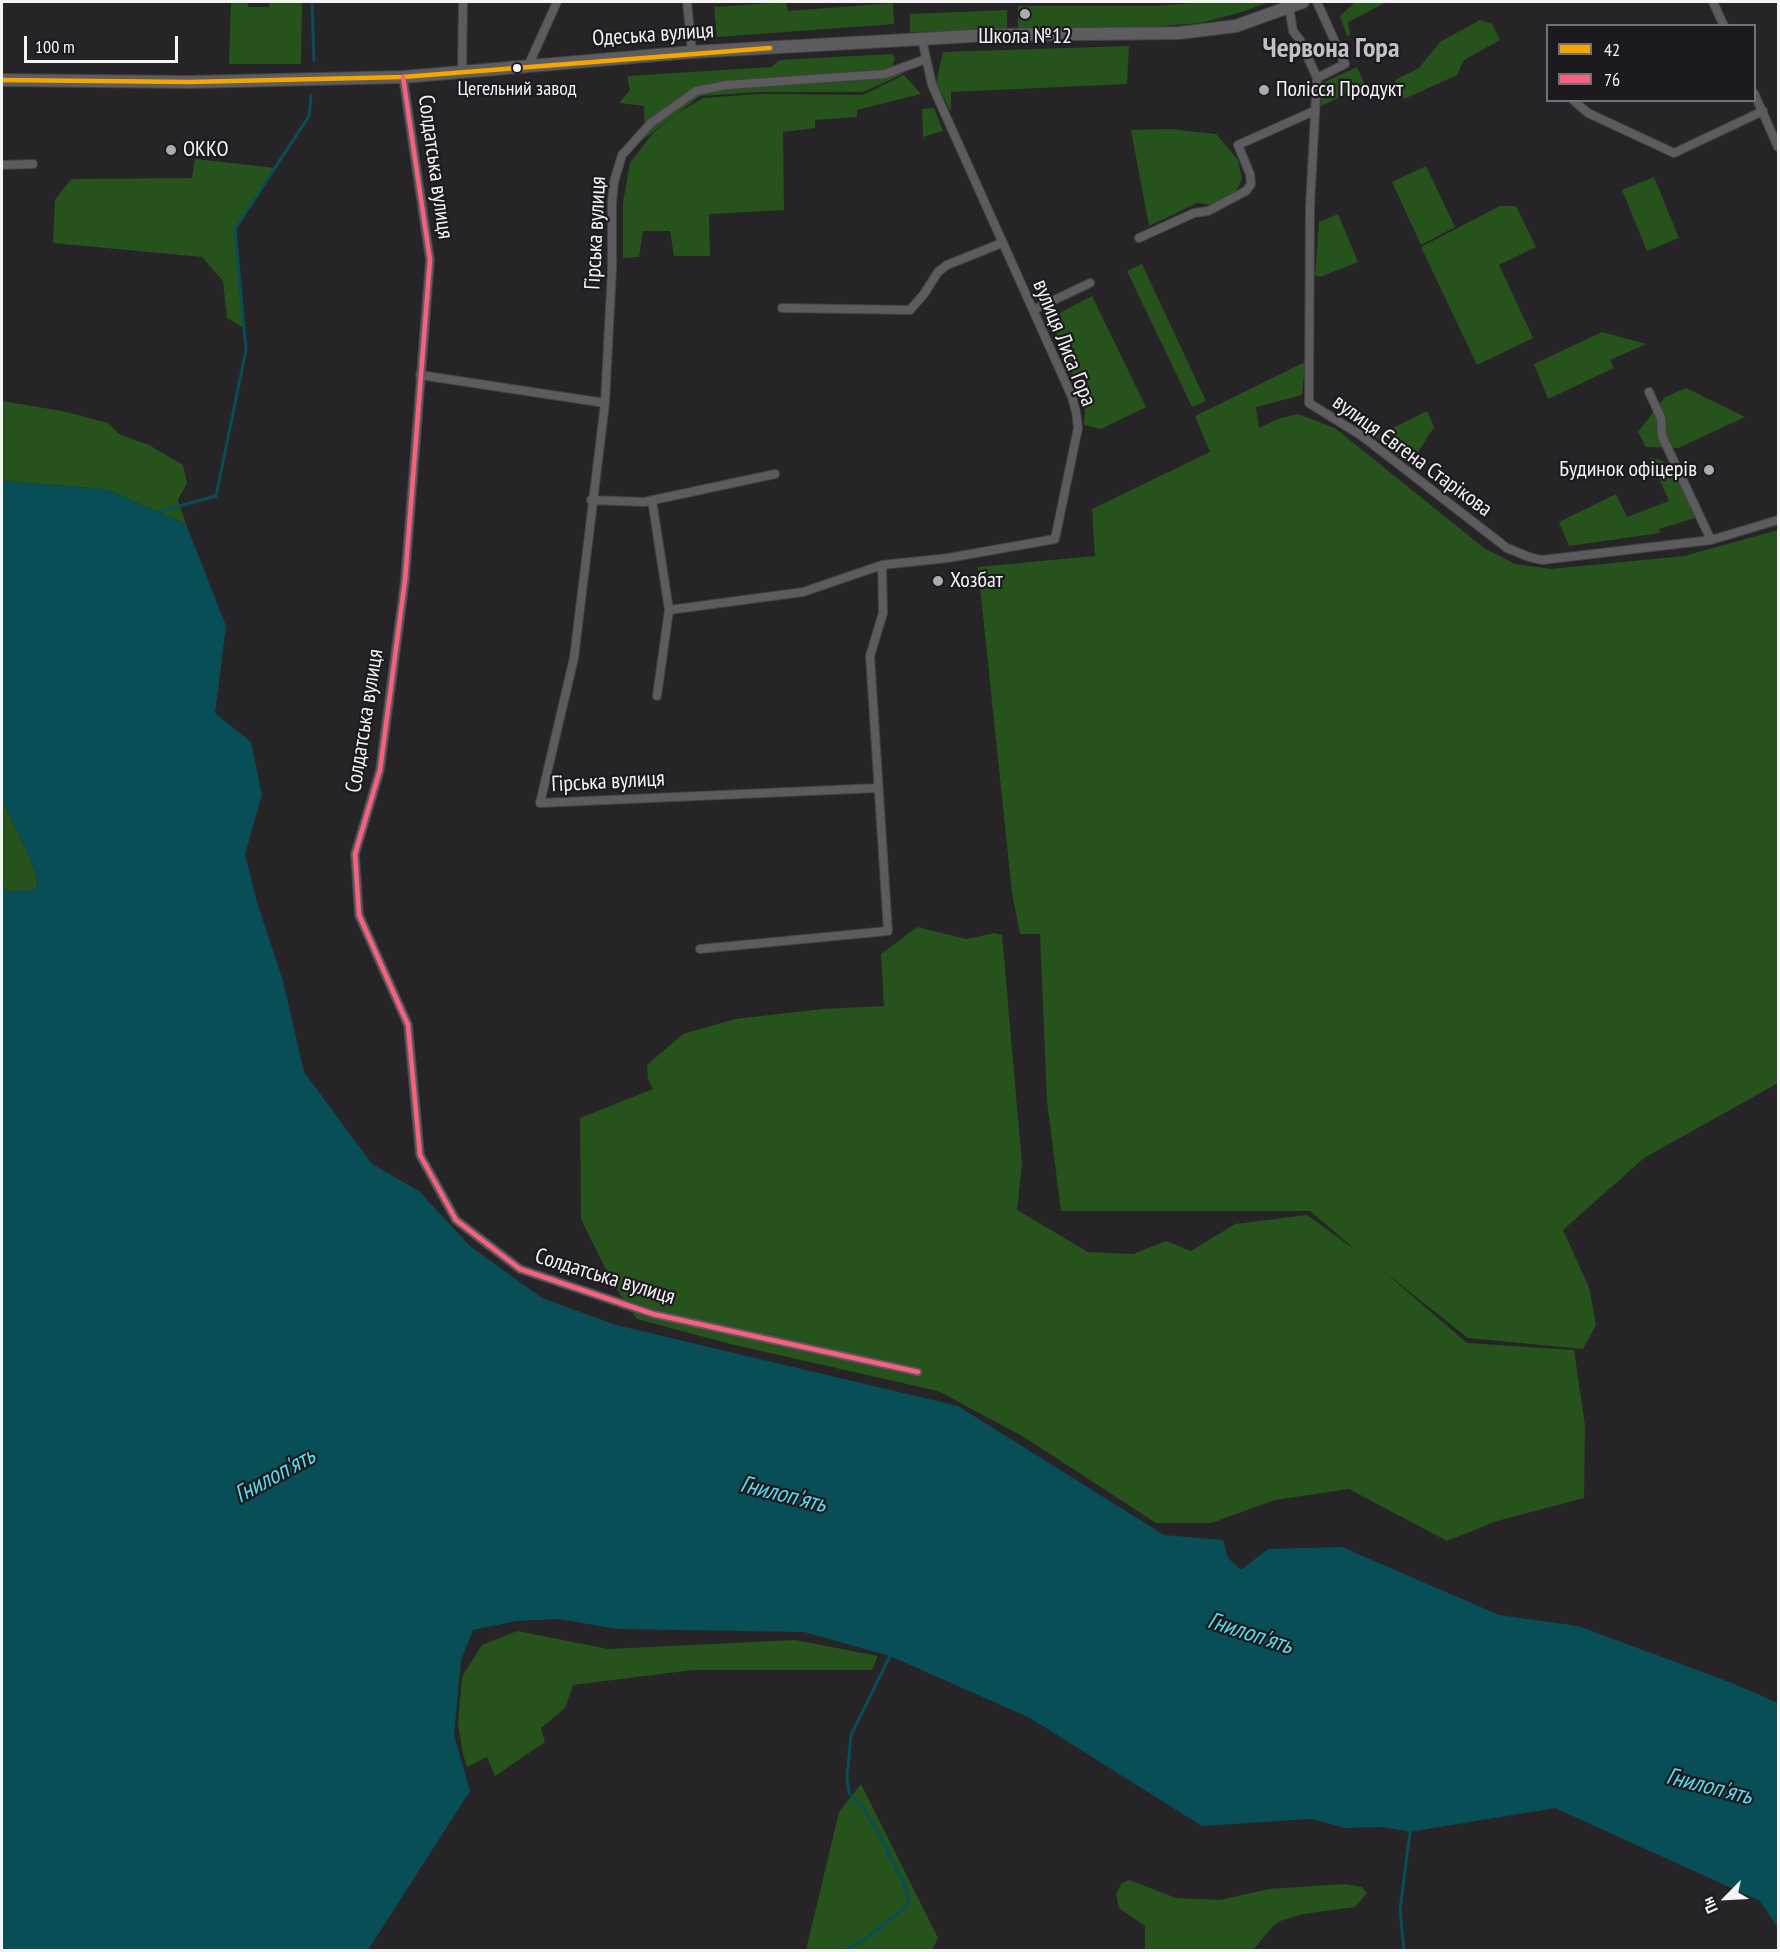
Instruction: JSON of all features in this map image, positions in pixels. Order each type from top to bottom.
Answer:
[{"type":"main road","name":"Одеська вулиця","points":[[2,80],[189,82],[403,77],[692,52],[988,35],[1179,33],[1236,26],[1286,4],[1303,2]]},
{"type":"street","points":[[462,72],[464,2]]},
{"type":"street","points":[[528,66],[557,2]]},
{"type":"street","points":[[687,2],[692,52]]},
{"type":"street","points":[[1317,2],[1345,64],[1317,78]]},
{"type":"street","points":[[1713,2],[1723,24]]},
{"type":"street","name":"вулиця Євгена Старікова","points":[[1286,4],[1293,31],[1300,40],[1317,78],[1310,206],[1309,403],[1362,436],[1507,548],[1529,557],[1542,560],[1711,540],[1779,520]]},
{"type":"street","name":"вулиця Лиса Гора","points":[[882,565],[948,558],[1055,539],[1078,428],[1077,412],[932,85],[922,39]]},
{"type":"street","name":"Гірська вулиця","points":[[878,788],[540,803],[574,658],[591,500],[605,403],[614,182],[622,155],[651,123],[696,91],[727,85],[885,74],[926,59]]},
{"type":"street","name":"Солдатська вулиця","points":[[403,77],[430,260],[405,580],[380,770],[356,854],[359,915],[408,1025],[420,1155],[456,1220],[520,1269],[653,1314],[918,1372]]},
{"type":"street","points":[[1756,95],[1779,147]]},
{"type":"street","points":[[1575,102],[1588,113],[1674,153],[1763,111]]},
{"type":"street","points":[[1139,238],[1194,213],[1208,211],[1246,191],[1251,184],[1250,174],[1239,145],[1314,111]]},
{"type":"street","points":[[2,165],[33,164]]},
{"type":"street","points":[[782,308],[910,310],[938,272],[947,265],[1002,243]]},
{"type":"street","points":[[1033,310],[1090,283]]},
{"type":"street","points":[[420,375],[605,403]]},
{"type":"street","points":[[1649,392],[1660,418],[1662,436],[1711,540]]},
{"type":"street","points":[[591,500],[652,501],[775,474]]},
{"type":"street","points":[[652,501],[669,610],[657,696]]},
{"type":"street","points":[[669,610],[803,592],[882,565],[883,613],[870,656],[888,931],[700,949]]},
{"type":"green space","points":[[231,2],[248,2],[248,7],[269,7],[270,2],[302,2],[301,64],[229,64]]},
{"type":"green space","points":[[786,2],[788,11],[893,3],[894,24],[717,37],[714,7]]},
{"type":"green space","points":[[1207,2],[1269,2],[1200,23],[1121,29],[1018,30],[1018,6],[1155,6]]},
{"type":"green space","points":[[1355,2],[1387,2],[1348,22],[1350,35],[1347,36],[1340,16]]},
{"type":"green space","points":[[1007,10],[1007,30],[910,32],[910,14]]},
{"type":"green space","points":[[1480,20],[1492,24],[1500,40],[1464,60],[1457,75],[1404,99],[1395,80],[1419,68],[1440,42]]},
{"type":"green space","points":[[1129,46],[1127,84],[951,92],[951,112],[936,83],[943,52]]},
{"type":"green space","points":[[892,54],[895,58],[893,65],[903,74],[863,92],[761,92],[700,96],[645,138],[644,106],[619,103],[630,90],[627,76],[771,67],[780,60]]},
{"type":"green space","points":[[1357,67],[1365,85],[1321,106],[1320,84]]},
{"type":"green space","points":[[904,75],[921,94],[857,110],[857,117],[815,120],[815,128],[783,132],[784,210],[709,214],[710,256],[674,256],[670,231],[643,231],[639,257],[623,258],[623,202],[630,163],[653,133],[678,113],[703,98],[760,94],[863,95]]},
{"type":"green space","points":[[934,108],[943,131],[923,137],[922,109]]},
{"type":"green space","points":[[1171,129],[1216,134],[1238,160],[1242,179],[1236,191],[1212,205],[1197,203],[1149,226],[1131,130]]},
{"type":"green space","points":[[195,159],[275,168],[235,229],[244,328],[227,318],[223,281],[202,257],[53,243],[55,200],[71,179],[192,178]]},
{"type":"green space","points":[[1426,166],[1455,227],[1421,245],[1392,182]]},
{"type":"green space","points":[[1654,177],[1679,238],[1647,251],[1622,190]]},
{"type":"green space","points":[[1500,206],[1516,206],[1536,247],[1499,265],[1533,338],[1477,365],[1421,247]]},
{"type":"green space","points":[[1338,214],[1358,262],[1320,277],[1315,275],[1319,222]]},
{"type":"green space","points":[[1142,264],[1206,401],[1192,407],[1127,271]]},
{"type":"green space","points":[[1092,296],[1146,407],[1101,429],[1084,425],[1085,407],[1050,318]]},
{"type":"green space","points":[[1602,332],[1646,344],[1610,360],[1614,368],[1548,399],[1534,364]]},
{"type":"green space","points":[[1305,362],[1302,395],[1256,407],[1259,428],[1278,419],[1298,414],[1335,428],[1484,548],[1515,564],[1551,569],[1684,556],[1778,530],[1778,1083],[1644,1158],[1563,1230],[1589,1287],[1596,1325],[1583,1349],[1468,1338],[1382,1270],[1467,1343],[1574,1350],[1585,1426],[1584,1498],[1497,1521],[1447,1541],[1349,1489],[1275,1500],[1211,1523],[1156,1523],[1024,1437],[938,1391],[730,1344],[637,1319],[613,1284],[581,1219],[580,1118],[653,1089],[648,1079],[647,1065],[683,1034],[735,1019],[823,1009],[884,1006],[881,954],[917,927],[966,939],[995,933],[1002,935],[1022,1164],[1017,1210],[1088,1252],[1133,1254],[1166,1241],[1191,1251],[1235,1224],[1307,1215],[1357,1251],[1310,1211],[1061,1211],[1047,1101],[1040,934],[1020,934],[1012,893],[978,567],[1095,556],[1092,509],[1210,452],[1195,416]]},
{"type":"green space","points":[[1686,388],[1745,417],[1678,448],[1646,447],[1638,432],[1665,397]]},
{"type":"green space","points":[[2,401],[62,411],[108,423],[119,434],[149,445],[183,465],[187,483],[178,500],[186,524],[105,489],[2,481]]},
{"type":"green space","points":[[1427,411],[1434,427],[1410,465],[1375,437]]},
{"type":"green space","points":[[1650,457],[1663,461],[1678,478],[1695,518],[1659,529],[1660,533],[1569,546],[1559,522],[1616,494],[1627,517],[1669,501]]},
{"type":"green space","points":[[2,799],[29,855],[36,874],[37,890],[8,892],[2,888]]},
{"type":"green space","points":[[517,1631],[608,1649],[795,1640],[878,1656],[872,1670],[693,1670],[573,1685],[565,1708],[541,1728],[545,1742],[495,1776],[487,1757],[467,1767],[458,1724],[462,1677],[482,1645]]},
{"type":"green space","points":[[861,1784],[938,1938],[932,1950],[806,1950],[839,1812]]},
{"type":"green space","points":[[1129,1880],[1176,1898],[1220,1900],[1269,1889],[1345,1884],[1362,1887],[1367,1893],[1355,1907],[1303,1914],[1280,1921],[1253,1950],[1145,1950],[1145,1926],[1119,1908],[1116,1894],[1122,1883]]},
{"type":"water","name":"Гнилоп'ять","points":[[2,481],[105,489],[186,524],[226,626],[215,713],[251,742],[262,795],[245,854],[257,902],[283,981],[304,1072],[372,1164],[419,1191],[470,1246],[542,1298],[616,1325],[958,1406],[1164,1535],[1223,1540],[1228,1558],[1241,1570],[1268,1549],[1342,1547],[1499,1615],[1578,1626],[1732,1683],[1778,1703],[1778,1928],[1760,1901],[1555,1808],[1410,1832],[1383,1827],[1345,1828],[1312,1819],[1202,1826],[1030,1718],[890,1656],[804,1632],[617,1629],[559,1619],[516,1621],[473,1630],[461,1660],[454,1735],[470,1791],[368,1950],[2,1950],[2,887],[8,892],[37,889],[36,874],[29,855],[2,799]]},
{"type":"waterway","points":[[312,2],[314,61]]},
{"type":"waterway","points":[[158,512],[216,496],[246,350],[235,229],[309,116],[311,96]]},
{"type":"waterway","points":[[847,1950],[867,1938],[909,1904],[907,1890],[880,1836],[864,1809],[849,1793],[847,1776],[851,1735],[890,1656]]},
{"type":"waterway","points":[[1404,1950],[1400,1910],[1410,1832]]},
{"type":"transit line","name":"42","points":[[2,80],[190,82],[403,77],[770,48]]},
{"type":"transit line","name":"76","points":[[403,77],[430,260],[405,580],[380,770],[355,854],[359,915],[408,1025],[420,1155],[456,1220],[520,1269],[653,1314],[918,1372]]},
{"type":"place","name":"Школа №12","points":[[1025,14]]},
{"type":"place","name":"Цегельний завод","points":[[517,68]]},
{"type":"place","name":"Полісся Продукт","points":[[1264,90]]},
{"type":"place","name":"ОККО","points":[[171,150]]},
{"type":"place","name":"Будинок офіцерів","points":[[1709,470]]},
{"type":"place","name":"Хозбат","points":[[938,581]]},
{"type":"district","name":"Червона Гора","points":[[1331,49]]}]
